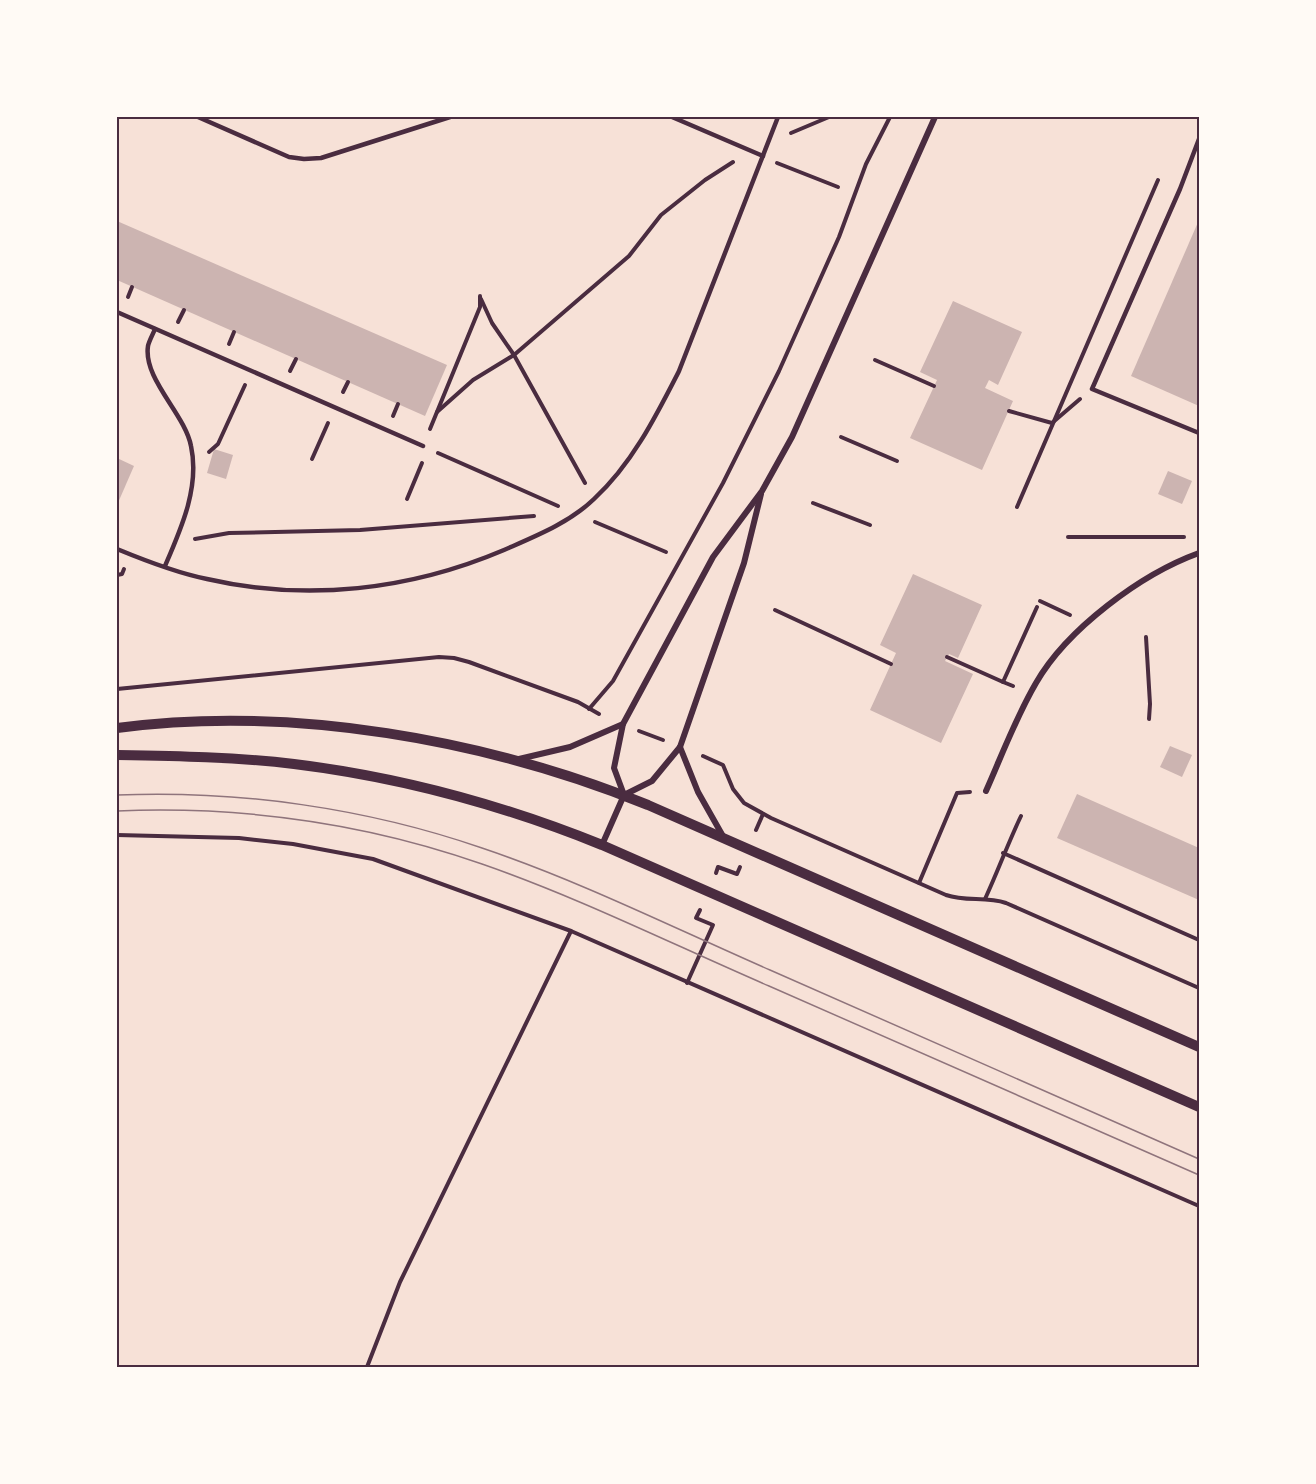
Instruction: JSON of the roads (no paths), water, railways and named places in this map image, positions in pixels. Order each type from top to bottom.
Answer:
[{"type":"street","points":[[624,795],[614,768],[623,724],[713,557],[762,491],[801,419],[935,117]]},
{"type":"street","points":[[602,845],[624,795],[652,781],[680,747],[744,563],[762,491]]},
{"type":"street","points":[[986,791],[1037,681],[1071,637],[1114,600],[1141,583],[1199,553]]},
{"type":"street","points":[[117,728],[194,721],[286,723],[436,742],[514,760],[624,795],[1199,1047]]},
{"type":"street","points":[[514,760],[562,750],[623,724]]},
{"type":"street","points":[[680,747],[698,792],[725,838]]},
{"type":"street","points":[[117,755],[242,759],[370,776],[476,801],[560,828],[1199,1107]]},
{"type":"lane","points":[[198,117],[289,157],[304,159],[321,158],[450,117]]},
{"type":"lane","points":[[672,117],[763,156]]},
{"type":"lane","points":[[117,549],[206,579],[266,590],[318,592],[374,587],[432,576],[486,558],[577,514],[612,481],[660,408],[679,371],[778,117]]},
{"type":"lane","points":[[1199,139],[1180,189],[1092,389],[1199,433]]},
{"type":"lane","points":[[117,312],[423,446]]},
{"type":"lane","points":[[155,329],[148,347],[150,363],[155,378],[185,428],[191,446],[193,465],[192,484],[181,530],[165,566]]},
{"type":"tram line","points":[[117,795],[209,796],[302,805],[393,822],[482,848],[591,890],[1199,1159]]},
{"type":"tram line","points":[[117,811],[209,811],[302,820],[393,838],[482,864],[591,907],[1199,1175]]}]
